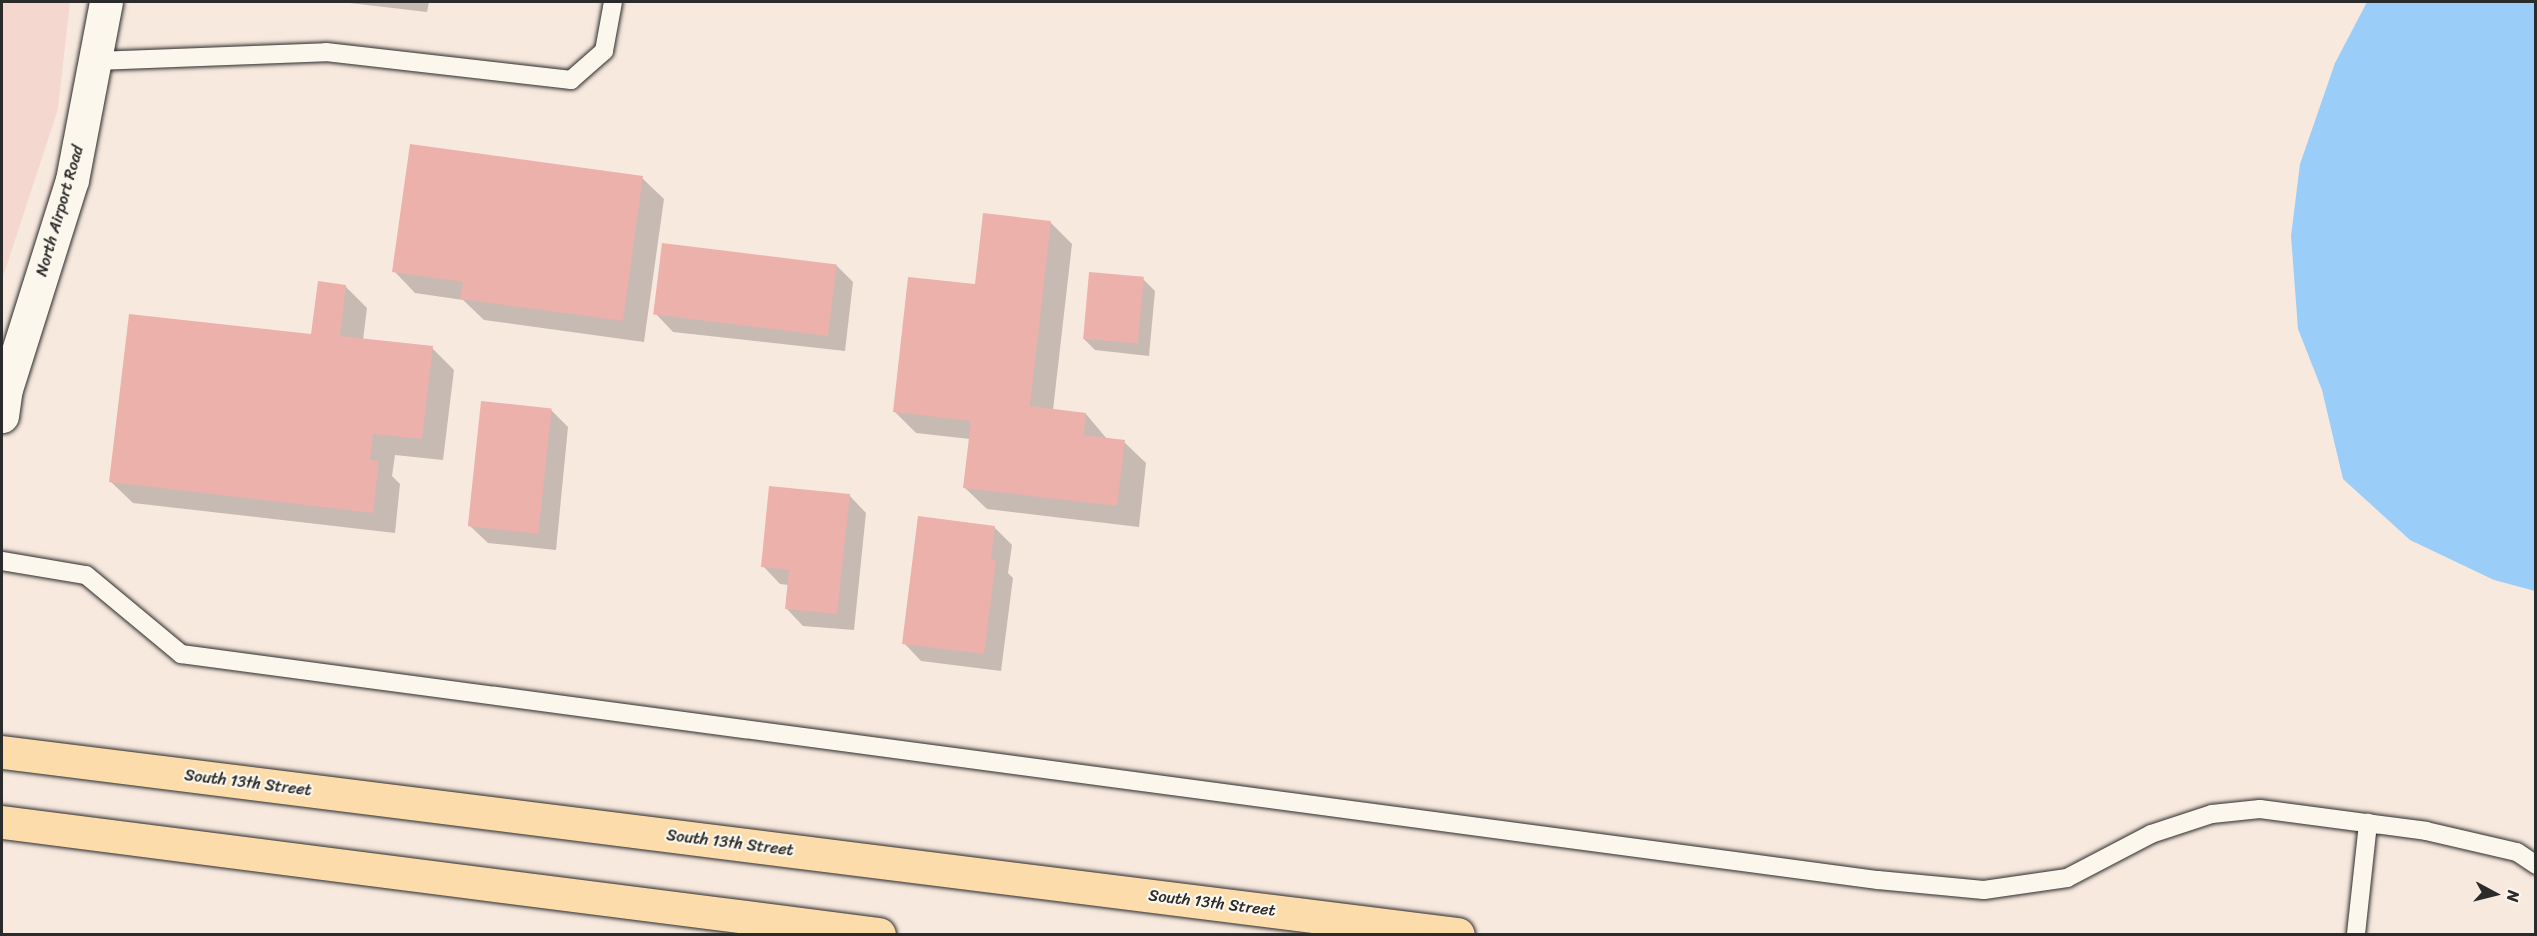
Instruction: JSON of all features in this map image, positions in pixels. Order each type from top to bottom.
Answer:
[{"type":"highway","name":"South 13th Street","points":[[2,752],[1458,934]]},
{"type":"highway","points":[[2,822],[879,934]]},
{"type":"street","name":"North Airport Road","points":[[2,416],[6,389],[72,180],[106,2]]},
{"type":"lane","points":[[96,61],[326,52],[571,80],[604,51],[613,2]]},
{"type":"lane","points":[[2,561],[86,575],[180,654],[1878,880],[1984,890],[2067,878],[2151,834],[2212,814],[2260,809],[2426,831],[2517,852],[2535,865]]},
{"type":"lane","points":[[2356,934],[2368,824]]},
{"type":"shaded area","points":[[2,2],[70,2],[58,109],[2,280]]},
{"type":"water","points":[[2367,2],[2535,2],[2535,591],[2494,580],[2410,540],[2343,479],[2322,390],[2298,329],[2291,236],[2300,164],[2335,63]]},
{"type":"building","points":[[410,144],[643,176],[623,321],[460,299],[463,282],[392,272]]},
{"type":"building","points":[[983,213],[1051,221],[1030,406],[1086,413],[1084,435],[1125,440],[1117,506],[963,488],[971,421],[893,412],[908,277],[975,284]]},
{"type":"building","points":[[662,243],[837,264],[828,336],[653,314]]},
{"type":"building","points":[[1089,272],[1144,277],[1138,344],[1083,339]]},
{"type":"building","points":[[318,281],[346,285],[340,336],[433,346],[422,439],[373,434],[370,460],[379,461],[373,513],[109,482],[129,314],[311,334]]},
{"type":"building","points":[[481,401],[552,408],[538,534],[468,526]]},
{"type":"building","points":[[769,486],[850,494],[837,614],[785,609],[789,570],[761,567]]},
{"type":"building","points":[[918,516],[995,526],[991,559],[996,560],[984,654],[902,644]]}]
